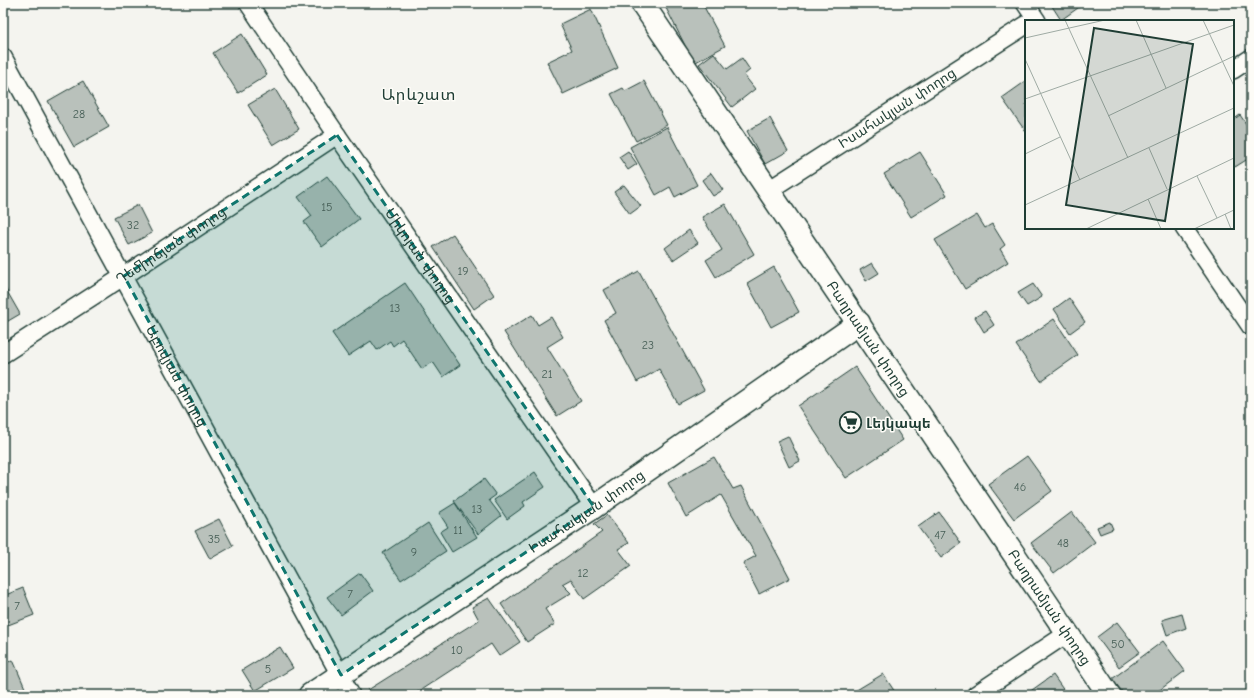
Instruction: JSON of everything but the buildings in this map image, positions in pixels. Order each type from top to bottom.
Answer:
[{"type":"main road","name":"Բաղրամյան փողոց","points":[[642,3],[1068,633],[1108,695]]},
{"type":"main road","name":"Իսահակյան փողոց","points":[[310,695],[594,507],[859,323]]},
{"type":"street","name":"Միկոյան փողոց","points":[[248,3],[337,135],[594,507]]},
{"type":"street","points":[[1025,3],[1032,20]]},
{"type":"street","name":"Իսահակյան փողոց","points":[[769,190],[1025,27]]},
{"type":"street","name":"Աբովյան փողոց","points":[[3,57],[124,276],[351,695]]},
{"type":"street","points":[[1234,69],[1251,58]]},
{"type":"street","name":"Դեմիրճյան փողոց","points":[[3,354],[337,135]]},
{"type":"street","points":[[1185,229],[1251,327]]},
{"type":"street","points":[[975,695],[1068,633]]},
{"type":"highlighted area","points":[[337,135],[594,507],[341,675],[124,276]]},
{"type":"place","name":"Լեյկապե","points":[[850,423]]},
{"type":"district","name":"Արևշատ","points":[[419,94]]}]
